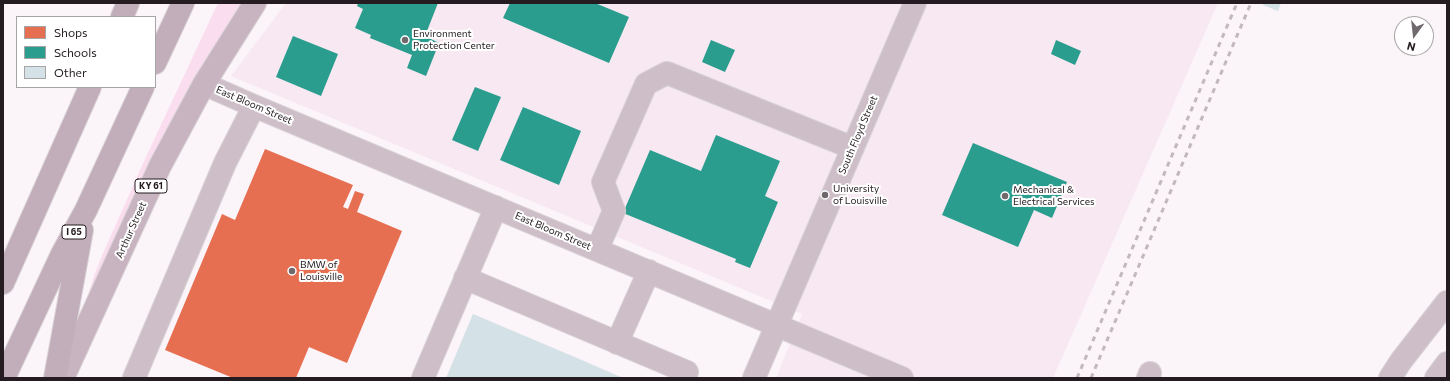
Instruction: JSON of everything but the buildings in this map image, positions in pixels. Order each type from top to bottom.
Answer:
[{"type":"highway","points":[[122,16],[128,3]]},
{"type":"highway","points":[[156,61],[183,3]]},
{"type":"highway","points":[[3,283],[90,88]]},
{"type":"highway","name":"I 65","points":[[4,378],[62,254],[86,210],[143,88]]},
{"type":"highway","points":[[55,378],[86,210]]},
{"type":"main road","name":"Arthur Street","points":[[63,378],[160,166],[204,84],[254,3]]},
{"type":"street","name":"South Floyd Street","points":[[754,378],[915,3]]},
{"type":"street","points":[[598,250],[614,211],[602,182],[646,84],[667,73],[853,148]]},
{"type":"street","name":"East Bloom Street","points":[[204,84],[902,378]]},
{"type":"street","points":[[134,378],[225,163],[254,106]]},
{"type":"street","points":[[423,378],[496,207]]},
{"type":"street","points":[[617,343],[649,271]]},
{"type":"street","points":[[465,278],[687,372]]},
{"type":"street","points":[[1390,378],[1447,302]]},
{"type":"street","points":[[1436,378],[1447,363]]},
{"type":"shaded area","points":[[218,3],[242,3],[198,74],[157,147],[79,323],[95,273],[104,251]]},
{"type":"shaded area","name":"University of Louisville","points":[[286,3],[1218,3],[1053,378],[776,378],[802,314],[231,76]]},
{"type":"railway","points":[[1077,378],[1237,3]]},
{"type":"railway","points":[[1091,378],[1251,3]]},
{"type":"place","name":"Environment Protection Center","points":[[405,40]]},
{"type":"place","name":"University of Louisville","points":[[825,195]]},
{"type":"place","name":"Mechanical & Electrical Services","points":[[1005,196]]},
{"type":"place","name":"BMW of Louisville","points":[[292,271]]}]
